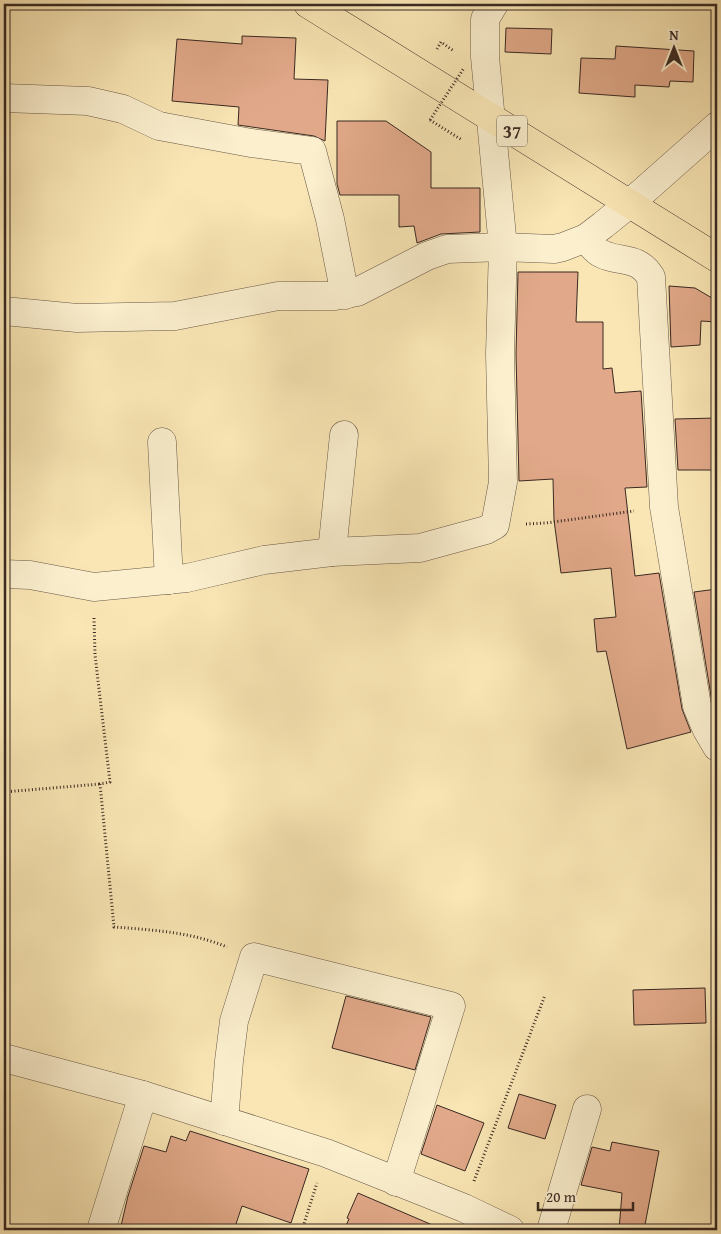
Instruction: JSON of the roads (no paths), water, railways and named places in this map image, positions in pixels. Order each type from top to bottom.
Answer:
[{"type":"main road","name":"37","points":[[308,4],[717,258]]},
{"type":"street","points":[[4,574],[30,575],[94,587],[169,580],[187,578],[264,560],[332,552],[420,548],[486,530],[495,525],[503,482],[500,354],[503,247],[485,57],[484,19],[494,4]]},
{"type":"street","points":[[4,98],[88,101],[123,109],[159,126],[250,143],[312,151],[330,219],[345,295]]},
{"type":"street","points":[[4,311],[77,318],[175,316],[278,296],[345,295],[357,292],[436,252],[454,249],[503,247],[554,249],[586,238],[629,204],[717,126]]},
{"type":"street","points":[[586,238],[592,247],[601,254],[631,260],[640,265],[651,277],[664,507],[697,706],[707,730],[717,747]]},
{"type":"street","points":[[332,552],[344,435]]},
{"type":"street","points":[[162,442],[169,580]]},
{"type":"street","points":[[224,1121],[234,1021],[254,958],[450,1006],[396,1182]]},
{"type":"street","points":[[4,1058],[143,1095],[326,1153],[464,1208],[510,1230]]},
{"type":"street","points":[[101,1230],[143,1095]]},
{"type":"street","points":[[551,1230],[586,1109]]}]
